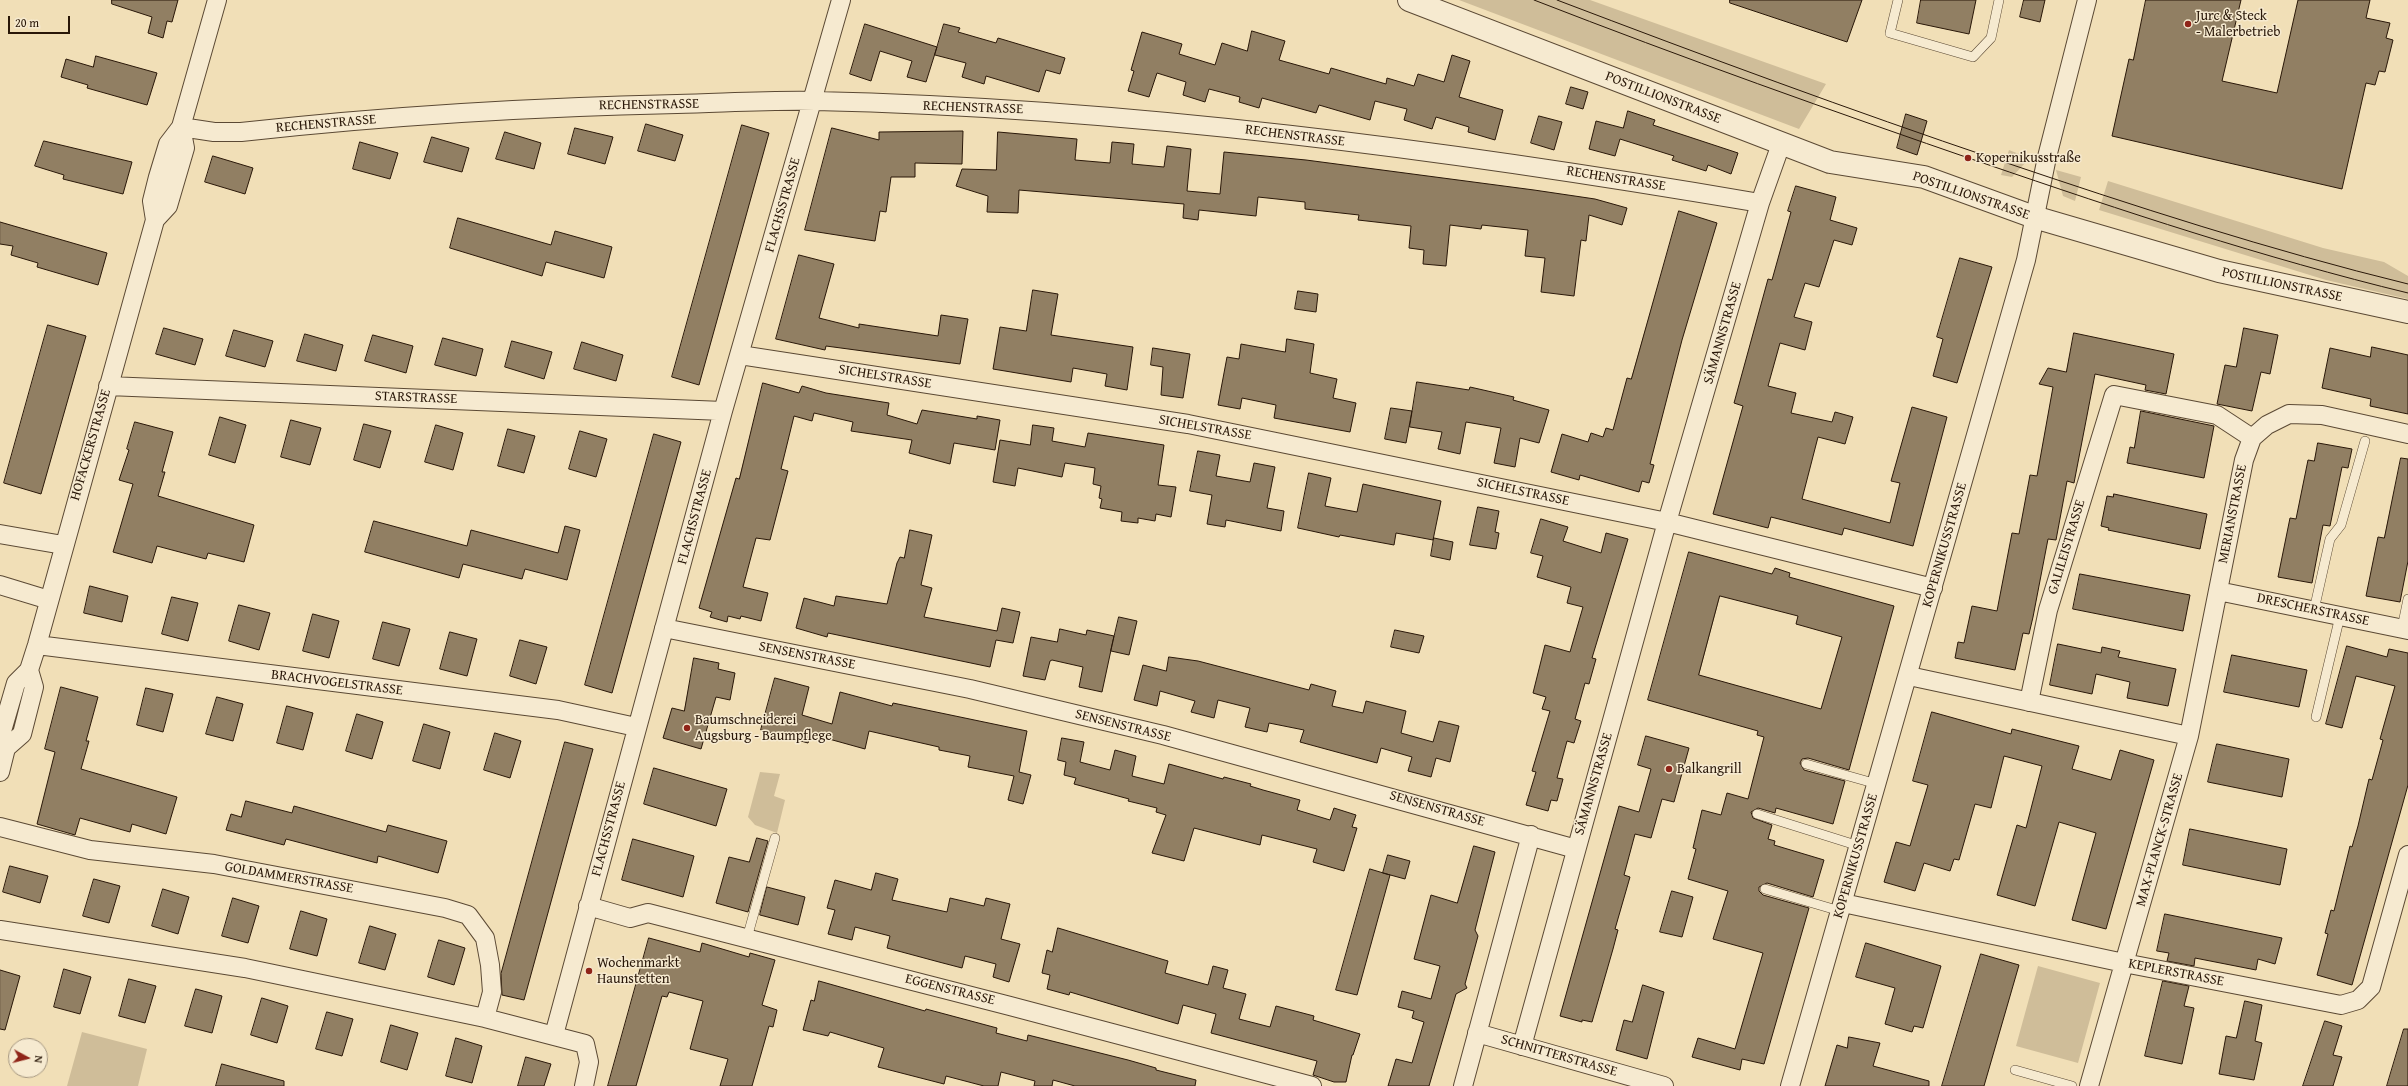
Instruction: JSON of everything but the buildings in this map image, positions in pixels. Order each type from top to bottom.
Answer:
[{"type":"street","name":"HOFACKERSTRASSE","points":[[0,772],[6,748],[2,731],[16,683],[29,670],[37,645],[63,545],[155,220],[168,206],[185,148],[181,127],[217,0]]},
{"type":"street","name":"FLACHSSTRASSE","points":[[554,1035],[636,727],[723,411],[841,0]]},
{"type":"street","name":"POSTILLIONSTRASSE","points":[[1409,0],[1830,162],[1924,177],[2034,217],[2219,271],[2408,312]]},
{"type":"street","name":"KOPERNIKUSSTRASSE","points":[[1790,1086],[2026,260],[2034,217],[2087,0]]},
{"type":"street","name":"RECHENSTRASSE","points":[[181,127],[214,132],[241,132],[510,109],[812,101],[1049,111],[1282,134],[1604,176],[1760,203]]},
{"type":"street","name":"SÄMANNSTRASSE","points":[[1522,1046],[1667,522],[1760,203],[1781,144]]},
{"type":"street","name":"SICHELSTRASSE","points":[[740,355],[1188,424],[1667,522]]},
{"type":"street","name":"STARSTRASSE","points":[[108,386],[723,411]]},
{"type":"street","name":"GALILEISTRASSE","points":[[2029,702],[2048,610],[2114,395],[2217,415],[2252,438]]},
{"type":"street","name":"MERIANSTRASSE","points":[[2218,591],[2244,460],[2252,438],[2267,425],[2289,414],[2322,416],[2408,434]]},
{"type":"street","points":[[1667,522],[1933,588]]},
{"type":"street","points":[[0,534],[63,545]]},
{"type":"street","points":[[0,585],[49,600]]},
{"type":"street","name":"DRESCHERSTRASSE","points":[[2218,591],[2405,629]]},
{"type":"street","name":"MAX-PLANCK-STRASSE","points":[[2089,1086],[2189,736],[2218,591]]},
{"type":"street","name":"SENSENSTRASSE","points":[[664,628],[970,689],[1156,733],[1531,835],[1576,849]]},
{"type":"street","name":"BRACHVOGELSTRASSE","points":[[37,645],[558,710],[636,727]]},
{"type":"street","points":[[1908,676],[2189,736]]},
{"type":"street","name":"GOLDAMMERSTRASSE","points":[[0,827],[90,850],[230,867],[437,906],[468,915],[485,938],[490,965],[492,992],[485,1018]]},
{"type":"street","points":[[1462,1086],[1531,835]]},
{"type":"street","name":"KEPLERSTRASSE","points":[[1841,907],[2341,1005],[2358,1000],[2371,987],[2408,855]]},
{"type":"street","name":"EGGENSTRASSE","points":[[588,906],[630,918],[648,913],[1018,1008],[1312,1086]]},
{"type":"street","points":[[0,930],[245,968],[485,1018],[554,1035],[585,1044],[589,1062],[584,1086]]},
{"type":"street","name":"SCHNITTERSTRASSE","points":[[1477,1033],[1664,1086]]},
{"type":"lane","points":[[1898,0],[1890,33],[1973,57],[1991,38],[2000,0]]},
{"type":"lane","points":[[2314,610],[2330,539],[2341,525],[2366,441]]},
{"type":"lane","points":[[2405,629],[2408,599]]},
{"type":"lane","points":[[2316,717],[2340,616]]},
{"type":"lane","points":[[1806,764],[1877,784]]},
{"type":"lane","points":[[1756,814],[1859,846]]},
{"type":"lane","points":[[747,938],[776,838]]},
{"type":"lane","points":[[1765,889],[1841,907]]},
{"type":"lane","points":[[2015,1070],[2040,1082],[2072,1086]]},
{"type":"shaded area","points":[[1459,0],[1590,0],[1826,84],[1799,129]]},
{"type":"shaded area","points":[[2009,150],[2024,156],[2026,162],[2012,177],[2001,175]]},
{"type":"shaded area","points":[[2056,170],[2081,177],[2075,201],[2063,196]]},
{"type":"shaded area","points":[[2108,181],[2323,248],[2384,262],[2408,276],[2408,299],[2326,280],[2099,210]]},
{"type":"shaded area","points":[[760,772],[780,774],[774,796],[785,800],[777,833],[755,825],[748,817]]},
{"type":"shaded area","points":[[2038,966],[2100,983],[2078,1063],[2016,1046]]},
{"type":"shaded area","points":[[82,1032],[147,1049],[138,1086],[67,1086]]},
{"type":"tram line","points":[[1534,0],[1646,43],[1814,104],[2088,199],[2301,265],[2408,293]]},
{"type":"tram line","points":[[1557,0],[1832,102],[2049,177],[2253,242],[2408,284]]},
{"type":"place","name":"Jurc & Steck - Malerbetrieb","points":[[2188,24]]},
{"type":"place","name":"Kopernikusstraße","points":[[1968,158]]},
{"type":"place","name":"Baumschneiderei Augsburg - Baumpflege","points":[[687,728]]},
{"type":"place","name":"Balkangrill","points":[[1669,769]]},
{"type":"place","name":"Wochenmarkt Haunstetten","points":[[589,971]]}]
